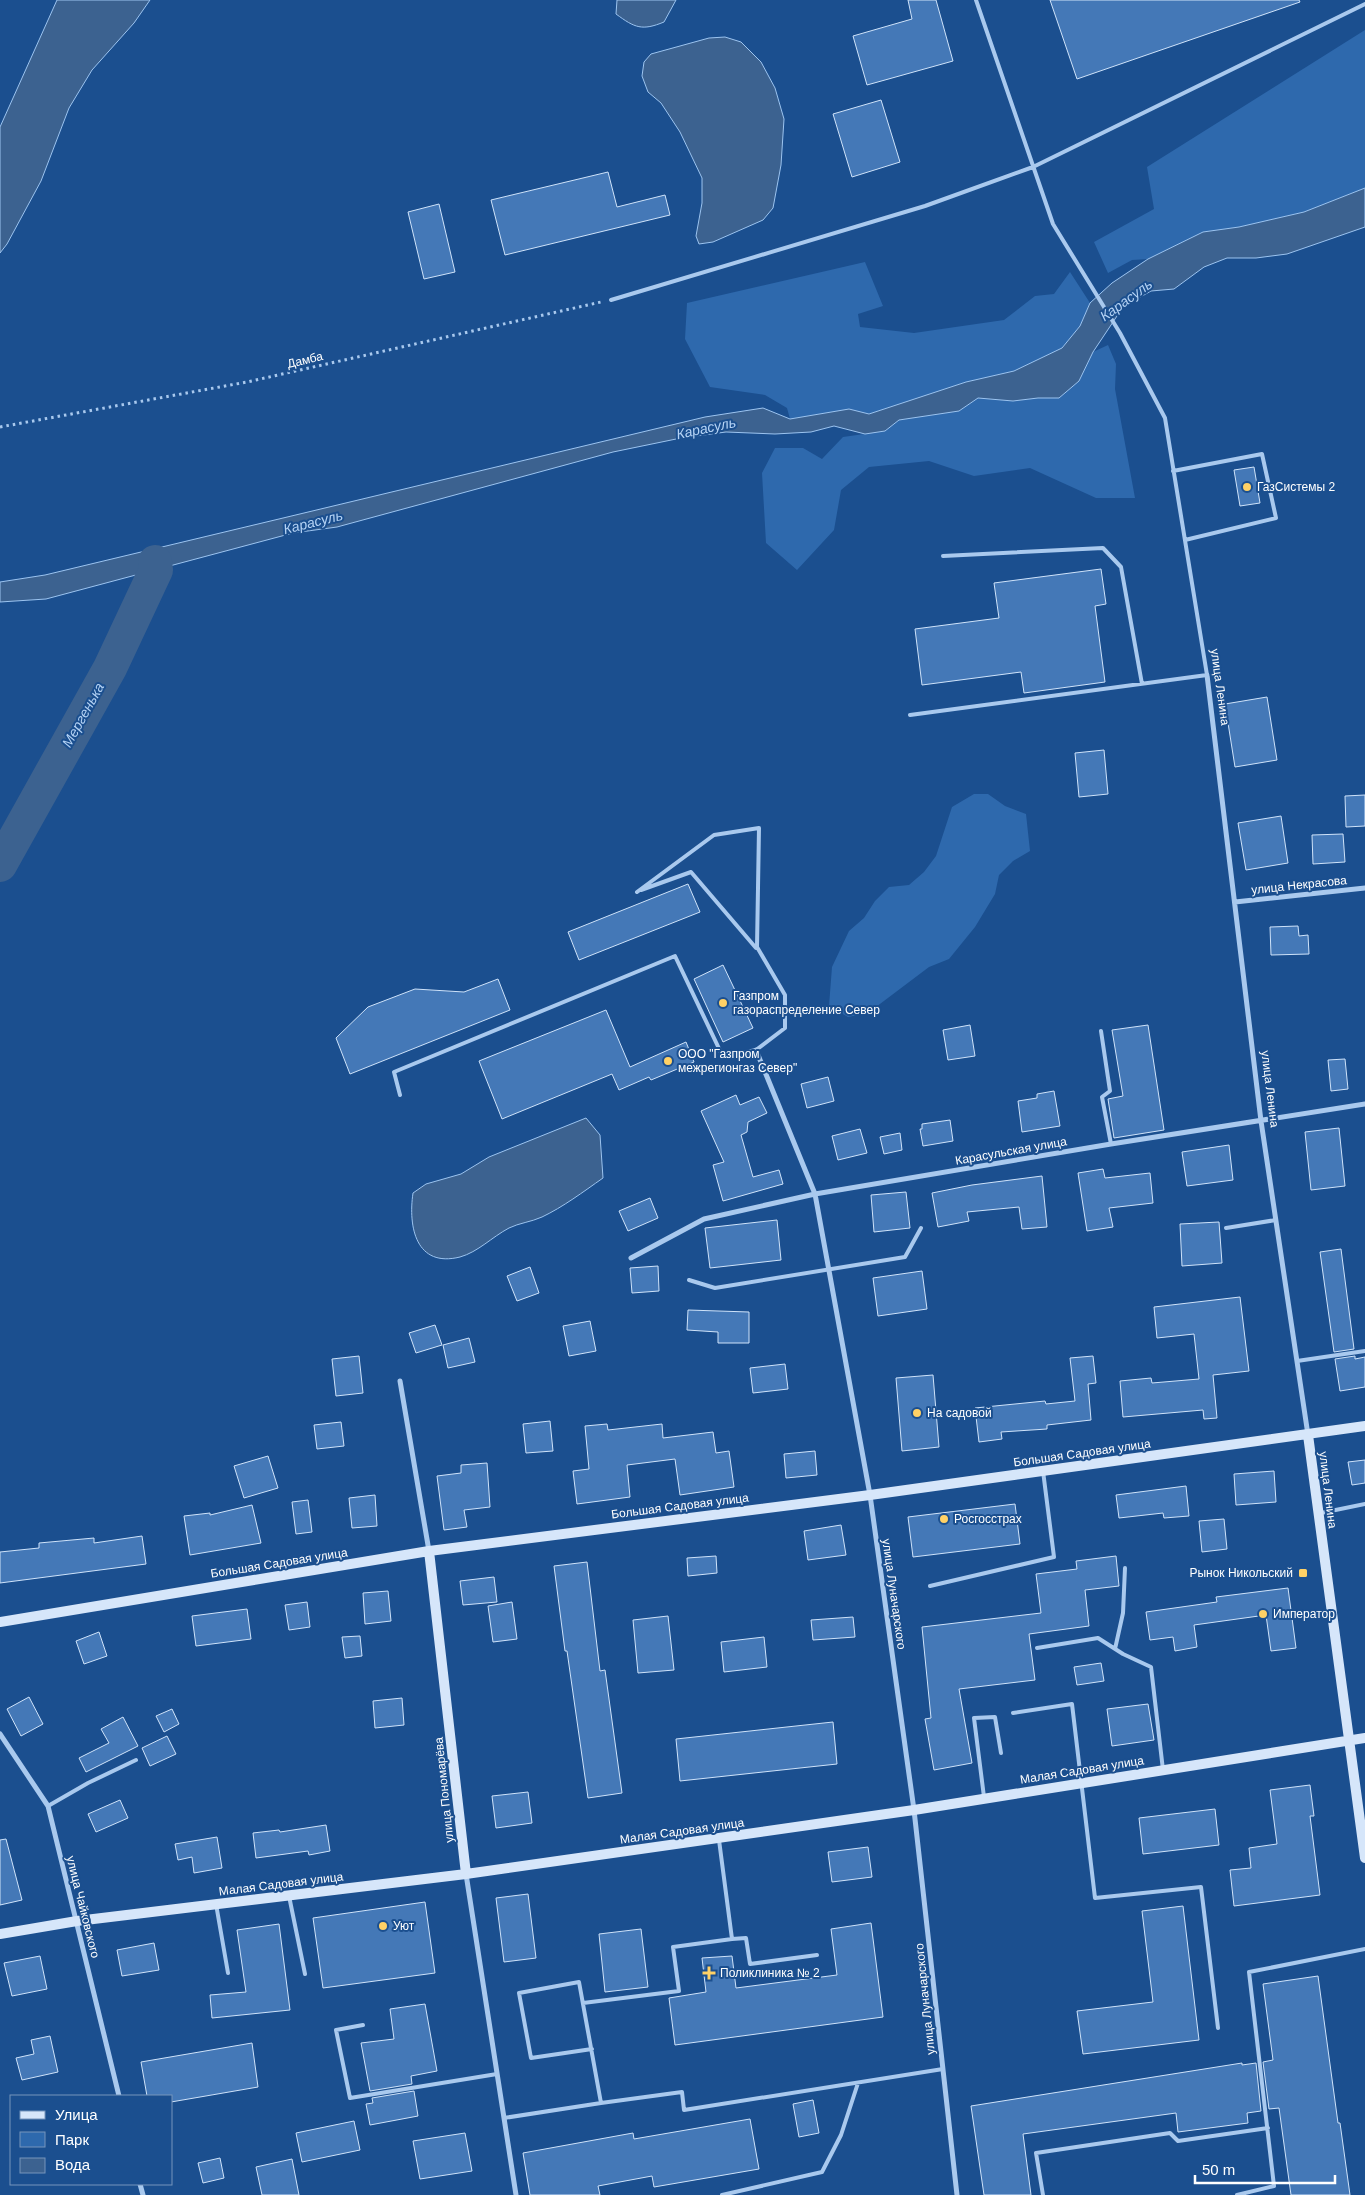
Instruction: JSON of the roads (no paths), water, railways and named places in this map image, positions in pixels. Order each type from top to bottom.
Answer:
[{"type":"street","name":"улица Ленина","points":[[1207,675],[1261,1121],[1308,1435],[1365,1858]]},
{"type":"street","name":"улица Некрасова","points":[[1235,902],[1365,888]]},
{"type":"street","points":[[631,1258],[704,1219],[815,1194],[756,1050]]},
{"type":"street","name":"Карасульская улица","points":[[815,1194],[1111,1144],[1365,1104]]},
{"type":"street","name":"улица Луначарского","points":[[815,1194],[870,1495],[914,1810],[957,2195]]},
{"type":"street","name":"улица Пономарёва","points":[[400,1381],[429,1550],[466,1874],[516,2195]]},
{"type":"street","name":"Большая Садовая улица","points":[[0,1622],[429,1550],[870,1495],[1365,1426]]},
{"type":"street","name":"улица Чайковского","points":[[0,1734],[48,1806],[119,2095]]},
{"type":"street","name":"Малая Садовая улица","points":[[0,1934],[77,1921],[466,1874],[914,1810],[1365,1738]]},
{"type":"lane","name":"улица Ленина","points":[[976,0],[1052,224],[1120,334],[1165,418],[1207,675]]},
{"type":"lane","points":[[611,300],[925,206],[1033,168],[1365,4]]},
{"type":"lane","points":[[1173,471],[1262,454],[1276,518],[1185,540]]},
{"type":"lane","points":[[943,556],[1103,548],[1121,567],[1142,684]]},
{"type":"lane","points":[[910,715],[1207,675]]},
{"type":"lane","points":[[400,1095],[394,1072],[675,956],[723,1057],[756,1050],[785,1028],[785,995],[757,947],[759,828],[714,835],[637,892],[691,872],[760,953]]},
{"type":"lane","points":[[1102,1031],[1110,1091],[1102,1097],[1111,1144]]},
{"type":"lane","points":[[1226,1228],[1276,1220]]},
{"type":"lane","points":[[689,1280],[715,1288],[905,1257],[921,1228]]},
{"type":"lane","points":[[1297,1361],[1365,1351]]},
{"type":"lane","points":[[930,1586],[1054,1557],[1043,1471]]},
{"type":"lane","points":[[1318,1513],[1365,1504]]},
{"type":"lane","points":[[1114,1649],[1123,1613],[1125,1568]]},
{"type":"lane","points":[[1037,1648],[1098,1638],[1114,1649],[1151,1667],[1163,1770]]},
{"type":"lane","points":[[1013,1713],[1072,1704],[1095,1898],[1201,1887],[1218,2028]]},
{"type":"lane","points":[[985,1799],[974,1718],[996,1717],[1000,1753]]},
{"type":"lane","points":[[48,1806],[88,1783],[136,1760]]},
{"type":"lane","points":[[719,1838],[732,1939]]},
{"type":"lane","points":[[288,1896],[305,1974]]},
{"type":"lane","points":[[216,1904],[228,1973]]},
{"type":"lane","points":[[583,2003],[679,1991],[673,1947],[746,1938],[750,1964],[817,1955]]},
{"type":"lane","points":[[1238,2195],[1274,2186],[1249,1972],[1365,1949]]},
{"type":"lane","points":[[592,2049],[531,2058],[519,1993],[580,1982],[602,2104]]},
{"type":"lane","points":[[363,2025],[336,2030],[350,2098],[497,2074]]},
{"type":"lane","points":[[504,2118],[682,2092],[684,2110],[943,2069]]},
{"type":"lane","points":[[722,2195],[822,2172],[841,2135],[858,2082]]},
{"type":"lane","points":[[1043,2195],[1036,2153],[1170,2133],[1178,2141],[1268,2128]]},
{"type":"water","points":[[57,0],[150,0],[134,23],[92,70],[69,108],[41,181],[7,244],[0,253],[0,127]]},
{"type":"water","points":[[617,0],[676,0],[664,22],[650,27],[639,27],[616,14]]},
{"type":"water","points":[[725,37],[741,42],[761,62],[775,88],[784,119],[781,165],[773,208],[763,220],[713,242],[699,244],[696,236],[702,203],[702,178],[680,132],[661,103],[648,92],[642,76],[644,62],[651,54],[709,38]]},
{"type":"water","name":"Карасуль","points":[[1365,188],[1365,227],[1287,254],[1256,258],[1227,258],[1204,267],[1174,289],[1151,291],[1123,307],[1093,352],[1079,381],[1059,398],[1013,401],[978,398],[959,411],[899,420],[885,431],[865,434],[834,426],[811,432],[775,434],[726,432],[681,438],[613,452],[337,527],[293,533],[46,599],[0,602],[0,582],[45,575],[705,417],[763,408],[790,419],[849,409],[869,414],[966,382],[1014,371],[1062,348],[1080,326],[1090,303],[1112,283],[1148,259],[1203,232],[1239,227],[1304,212]]},
{"type":"water","points":[[586,1118],[600,1135],[603,1178],[550,1213],[538,1219],[509,1228],[467,1255],[445,1259],[424,1251],[414,1231],[412,1219],[413,1193],[426,1184],[461,1174],[489,1157]]},
{"type":"waterway","name":"Мергенька","points":[[0,865],[110,668],[156,570],[155,562]]},
{"type":"place","name":"ГазСистемы 2","points":[[1247,487]]},
{"type":"place","name":"Газпром газораспределение Север","points":[[723,1003]]},
{"type":"place","name":"ООО \"Газпром межрегионгаз Север\"","points":[[668,1061]]},
{"type":"place","name":"На садовой","points":[[917,1413]]},
{"type":"place","name":"Росгосстрах","points":[[944,1519]]},
{"type":"place","name":"Рынок Никольский","points":[[1303,1573]]},
{"type":"place","name":"Император","points":[[1263,1614]]},
{"type":"place","name":"Уют","points":[[383,1926]]},
{"type":"place","name":"Поликлиника № 2","points":[[709,1973]]}]
